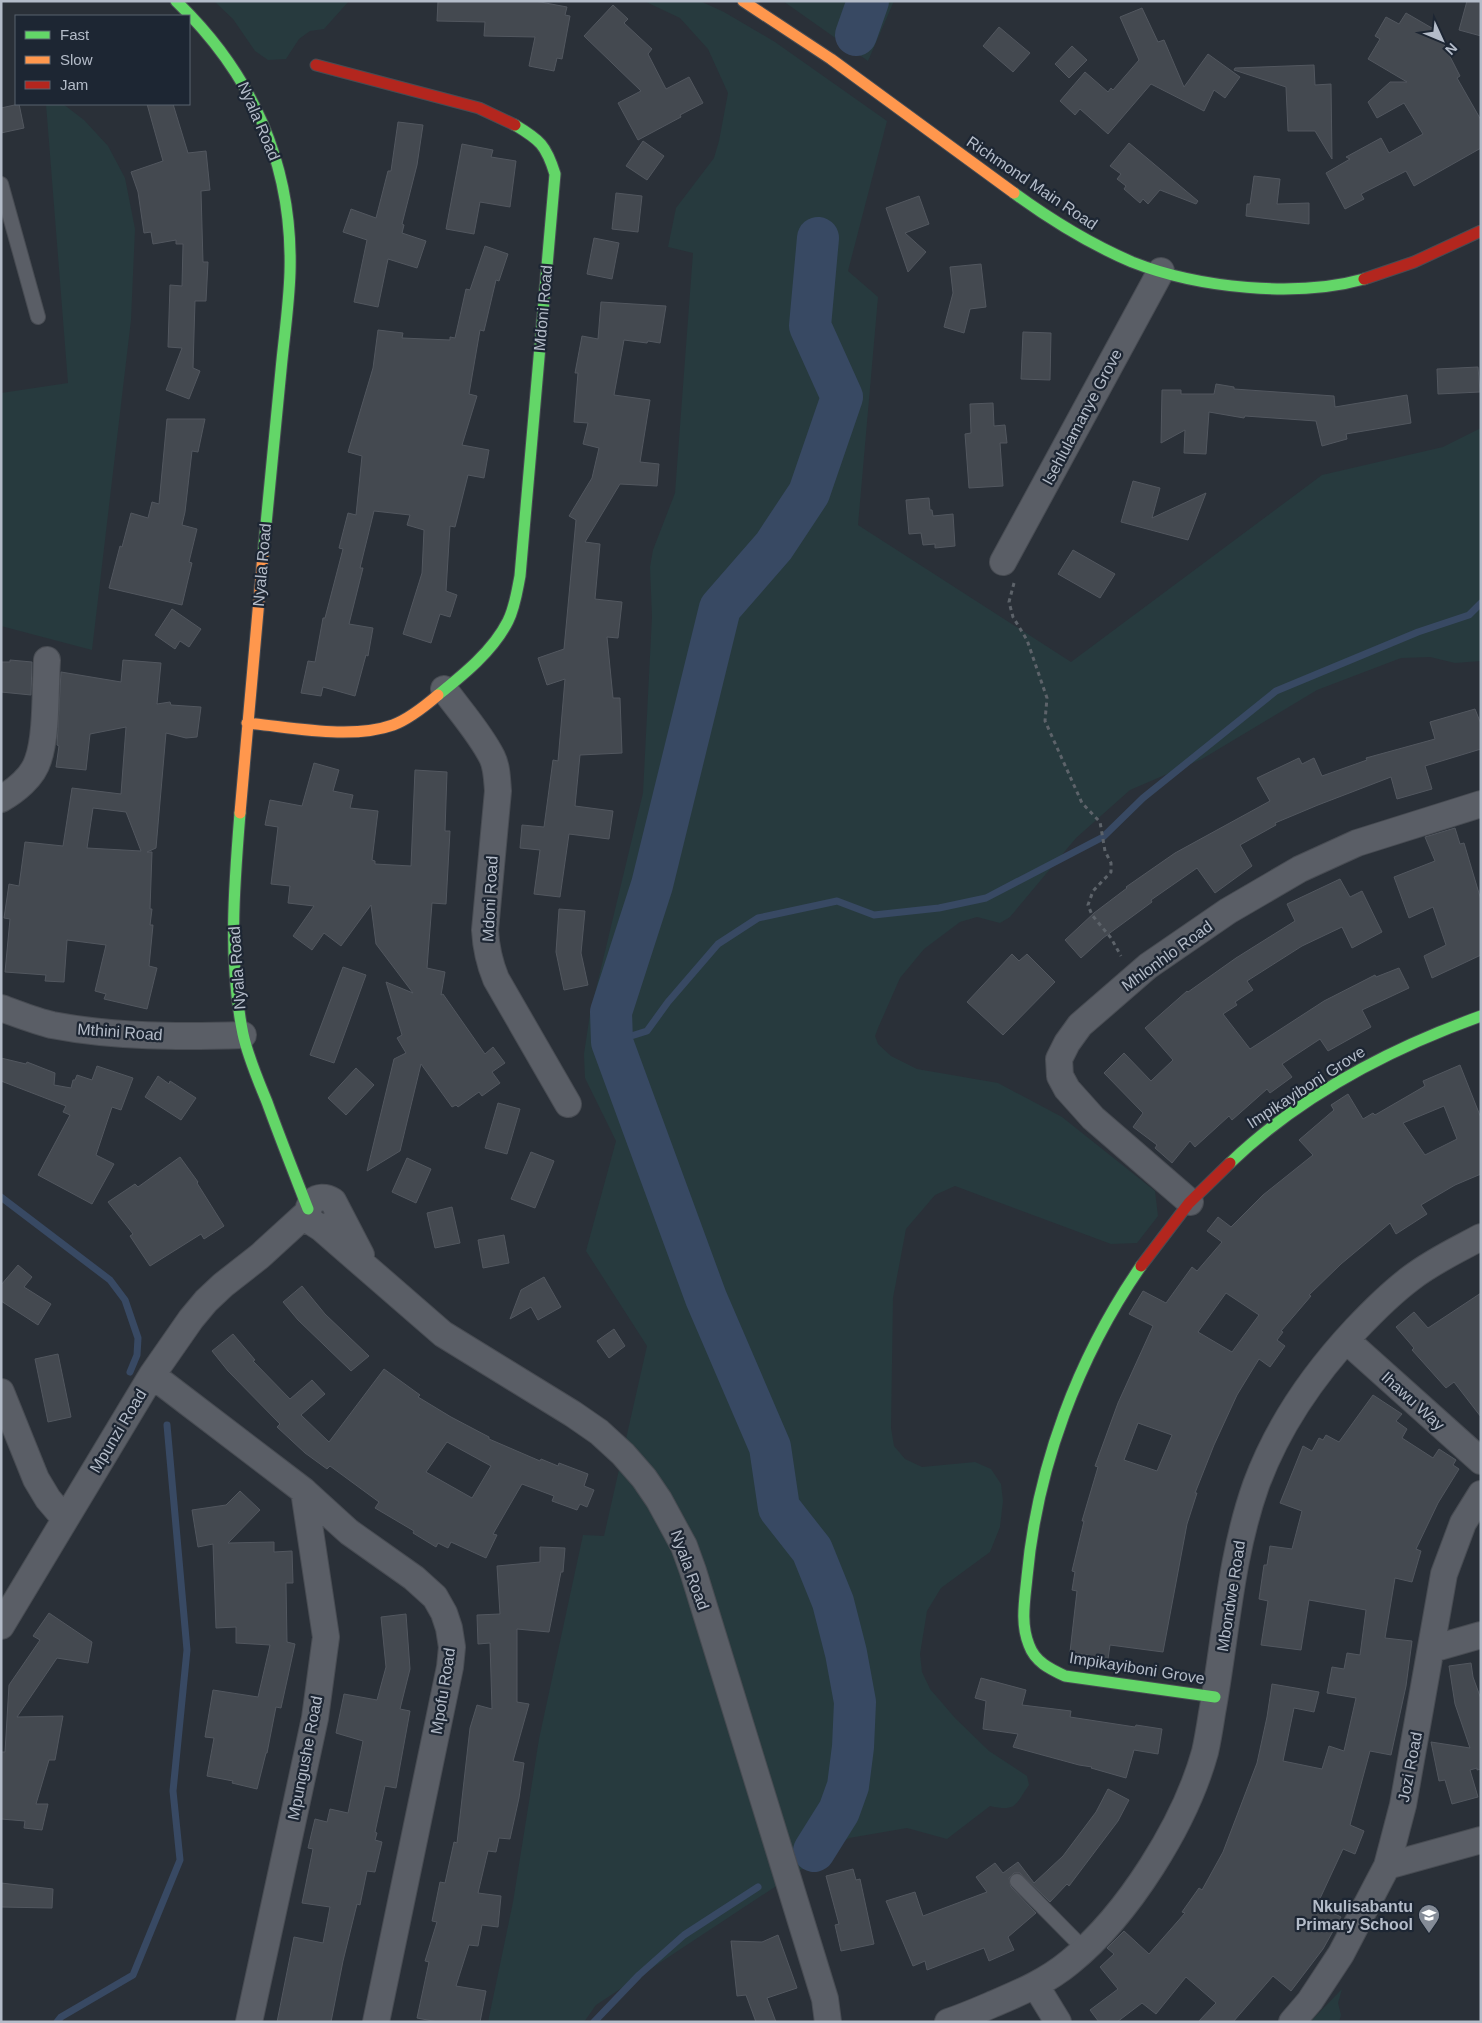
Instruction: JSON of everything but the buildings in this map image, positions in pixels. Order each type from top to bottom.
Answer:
[{"type":"street","name":"Nyala Road","points":[[176,1],[201,26],[221,50],[240,77],[256,107],[269,138],[279,171],[286,204],[290,238],[290,272],[234,889],[235,978],[243,1035],[260,1085],[287,1153],[319,1215],[396,1295],[443,1334],[600,1432],[644,1478],[659,1500],[680,1538],[692,1571],[826,2010],[838,2022]]},
{"type":"street","name":"Richmond Main Road","points":[[743,1],[803,39],[1023,200],[1091,242],[1125,259],[1161,271],[1225,285],[1269,290],[1312,289],[1347,284],[1385,273],[1481,231]]},
{"type":"street","name":"Mdoni Road","points":[[248,723],[337,730],[368,730],[391,726],[406,719],[444,690],[496,639],[506,625],[514,606],[520,576],[555,174],[549,154],[535,137],[506,119],[479,108],[316,65]]},
{"type":"street","name":"Isehlulamanye Grove","points":[[1003,562],[1161,271]]},
{"type":"street","points":[[1,799],[10,794],[28,777],[38,762],[42,740],[47,660]]},
{"type":"street","name":"Mdoni Road","points":[[444,690],[483,742],[492,757],[497,773],[498,791],[485,930],[490,963],[496,979],[568,1104]]},
{"type":"street","name":"Mhlonhlo Road","points":[[1190,1202],[1093,1118],[1068,1089],[1060,1076],[1059,1059],[1067,1043],[1080,1025],[1148,966],[1228,912],[1300,868],[1357,843],[1481,804]]},
{"type":"street","name":"Mthini Road","points":[[1,1008],[51,1025],[91,1031],[183,1036],[243,1035]]},
{"type":"street","name":"Impikayiboni Grove","points":[[1215,1697],[1065,1676],[1045,1666],[1031,1651],[1026,1637],[1024,1621],[1028,1555],[1040,1494],[1056,1439],[1082,1368],[1112,1311],[1154,1246],[1190,1202],[1255,1140],[1319,1094],[1363,1066],[1401,1048],[1481,1016]]},
{"type":"street","name":"Mpunzi Road","points":[[1,1626],[152,1375],[206,1301],[241,1269],[319,1215]]},
{"type":"street","name":"Mbondwe Road","points":[[948,2022],[1036,1986],[1070,1962],[1109,1924],[1140,1884],[1169,1837],[1192,1789],[1205,1752],[1232,1578],[1243,1529],[1256,1485],[1278,1434],[1322,1366],[1382,1302],[1412,1277],[1441,1258],[1481,1237]]},
{"type":"street","name":"Ihawu Way","points":[[1346,1340],[1481,1461]]},
{"type":"street","name":"Mpofu Road","points":[[152,1375],[304,1491],[349,1532],[414,1578],[435,1597],[444,1613],[452,1647],[448,1682],[376,2022]]},
{"type":"street","points":[[1,1392],[36,1479],[48,1499],[65,1519]]},
{"type":"street","name":"Mpungushe Road","points":[[249,2022],[315,1718],[326,1637],[304,1491]]},
{"type":"street","name":"Jozi Road","points":[[1292,2022],[1310,2001],[1341,1954],[1387,1866],[1403,1805],[1444,1574],[1463,1523],[1481,1494]]},
{"type":"street","points":[[1432,1649],[1481,1636]]},
{"type":"street","points":[[1387,1866],[1481,1840]]},
{"type":"street","points":[[1036,1986],[1058,2022]]},
{"type":"lane","points":[[1,184],[38,317]]},
{"type":"lane","points":[[1016,1881],[1084,1948]]},
{"type":"path","points":[[1003,562],[1014,583],[1009,602],[1013,617],[1027,640],[1047,698],[1045,721],[1082,803],[1100,822],[1105,850],[1111,863],[1110,872],[1093,891],[1088,905],[1092,915],[1111,938],[1134,978]]},
{"type":"green space","points":[[214,1],[349,1],[324,29],[310,31],[299,39],[286,59],[268,60],[255,51],[233,19]]},
{"type":"green space","points":[[644,1],[700,1],[724,12],[775,42],[887,121],[848,271],[878,297],[858,525],[1071,662],[1322,475],[1443,447],[1481,428],[1481,661],[1455,663],[1430,657],[1401,658],[1317,690],[1202,759],[1130,790],[1076,838],[1010,917],[1000,923],[977,917],[960,922],[924,949],[900,978],[878,1028],[875,1036],[878,1044],[891,1056],[917,1069],[998,1083],[1062,1117],[1155,1191],[1158,1216],[1137,1243],[1111,1244],[955,1186],[935,1195],[906,1229],[893,1298],[891,1428],[894,1446],[905,1459],[922,1467],[975,1462],[991,1469],[1001,1484],[1003,1501],[1000,1527],[990,1552],[941,1588],[927,1611],[920,1654],[922,1672],[930,1689],[955,1718],[989,1751],[1027,1776],[1029,1785],[1018,1802],[1006,1808],[990,1806],[947,1839],[907,1828],[849,1838],[596,2005],[584,2022],[488,2022],[513,1902],[539,1739],[583,1535],[604,1536],[647,1346],[586,1251],[616,1141],[585,1078],[584,1054],[590,1014],[643,793],[652,617],[650,567],[653,550],[675,493],[693,253],[668,247],[676,208],[714,158],[728,93],[708,49],[680,18]]},
{"type":"green space","points":[[783,1],[894,1],[868,61]]},
{"type":"green space","points":[[46,105],[64,105],[84,120],[108,146],[125,178],[135,229],[131,320],[92,650],[1,626],[1,393],[68,383]]},
{"type":"green space","points":[[1342,1989],[1338,2003],[1341,2015],[1339,2022],[1310,2022]]},
{"type":"waterway","points":[[856,35],[868,1]]},
{"type":"waterway","points":[[814,1851],[839,1811],[848,1786],[853,1747],[855,1702],[846,1653],[833,1602],[812,1550],[779,1508],[770,1447],[706,1298],[612,1042],[611,1012],[652,885],[720,608],[774,546],[809,493],[842,397],[810,326],[818,238]]},
{"type":"waterway","points":[[612,1042],[647,1031],[668,1002],[718,944],[758,918],[837,901],[874,915],[939,908],[986,898],[1103,837],[1143,798],[1276,691],[1418,632],[1469,615],[1481,603]]},
{"type":"waterway","points":[[1,1197],[110,1280],[125,1300],[138,1338],[137,1355],[130,1372]]},
{"type":"waterway","points":[[57,2022],[61,2017],[133,1975],[180,1860],[173,1791],[187,1650],[167,1425]]},
{"type":"waterway","points":[[594,2022],[639,1975],[684,1935],[758,1887]]},
{"type":"traffic: fast","points":[[176,1],[190,15]]},
{"type":"traffic: fast","points":[[190,16],[226,59],[246,91],[263,124],[275,158],[284,195],[289,233],[290,272],[288,309],[263,555]]},
{"type":"traffic: fast","points":[[438,695],[477,662],[502,632],[516,599],[520,576],[555,174],[541,144],[515,125]]},
{"type":"traffic: fast","points":[[1014,193],[1042,213],[1086,239],[1132,262],[1158,271],[1216,284],[1278,289],[1337,285],[1364,279]]},
{"type":"traffic: fast","points":[[240,813],[234,896],[234,952],[238,1007],[248,1051],[308,1209]]},
{"type":"traffic: fast","points":[[1230,1163],[1286,1116],[1348,1076],[1413,1043],[1481,1016]]},
{"type":"traffic: fast","points":[[1141,1266],[1118,1301],[1080,1375],[1064,1414],[1051,1454],[1032,1536],[1024,1602],[1026,1637],[1035,1656],[1049,1668],[1065,1676],[1215,1697]]},
{"type":"traffic: slow","points":[[743,1],[831,59],[1014,193]]},
{"type":"traffic: slow","points":[[240,813],[263,555]]},
{"type":"traffic: slow","points":[[247,723],[321,731],[359,732],[393,725],[422,708],[438,695]]},
{"type":"traffic: jam","points":[[316,65],[479,108],[515,125]]},
{"type":"traffic: jam","points":[[1364,279],[1414,262],[1481,231]]},
{"type":"traffic: jam","points":[[1141,1266],[1189,1203],[1230,1163]]},
{"type":"place","name":"Nkulisabantu Primary School","points":[[1429,1934]]}]
